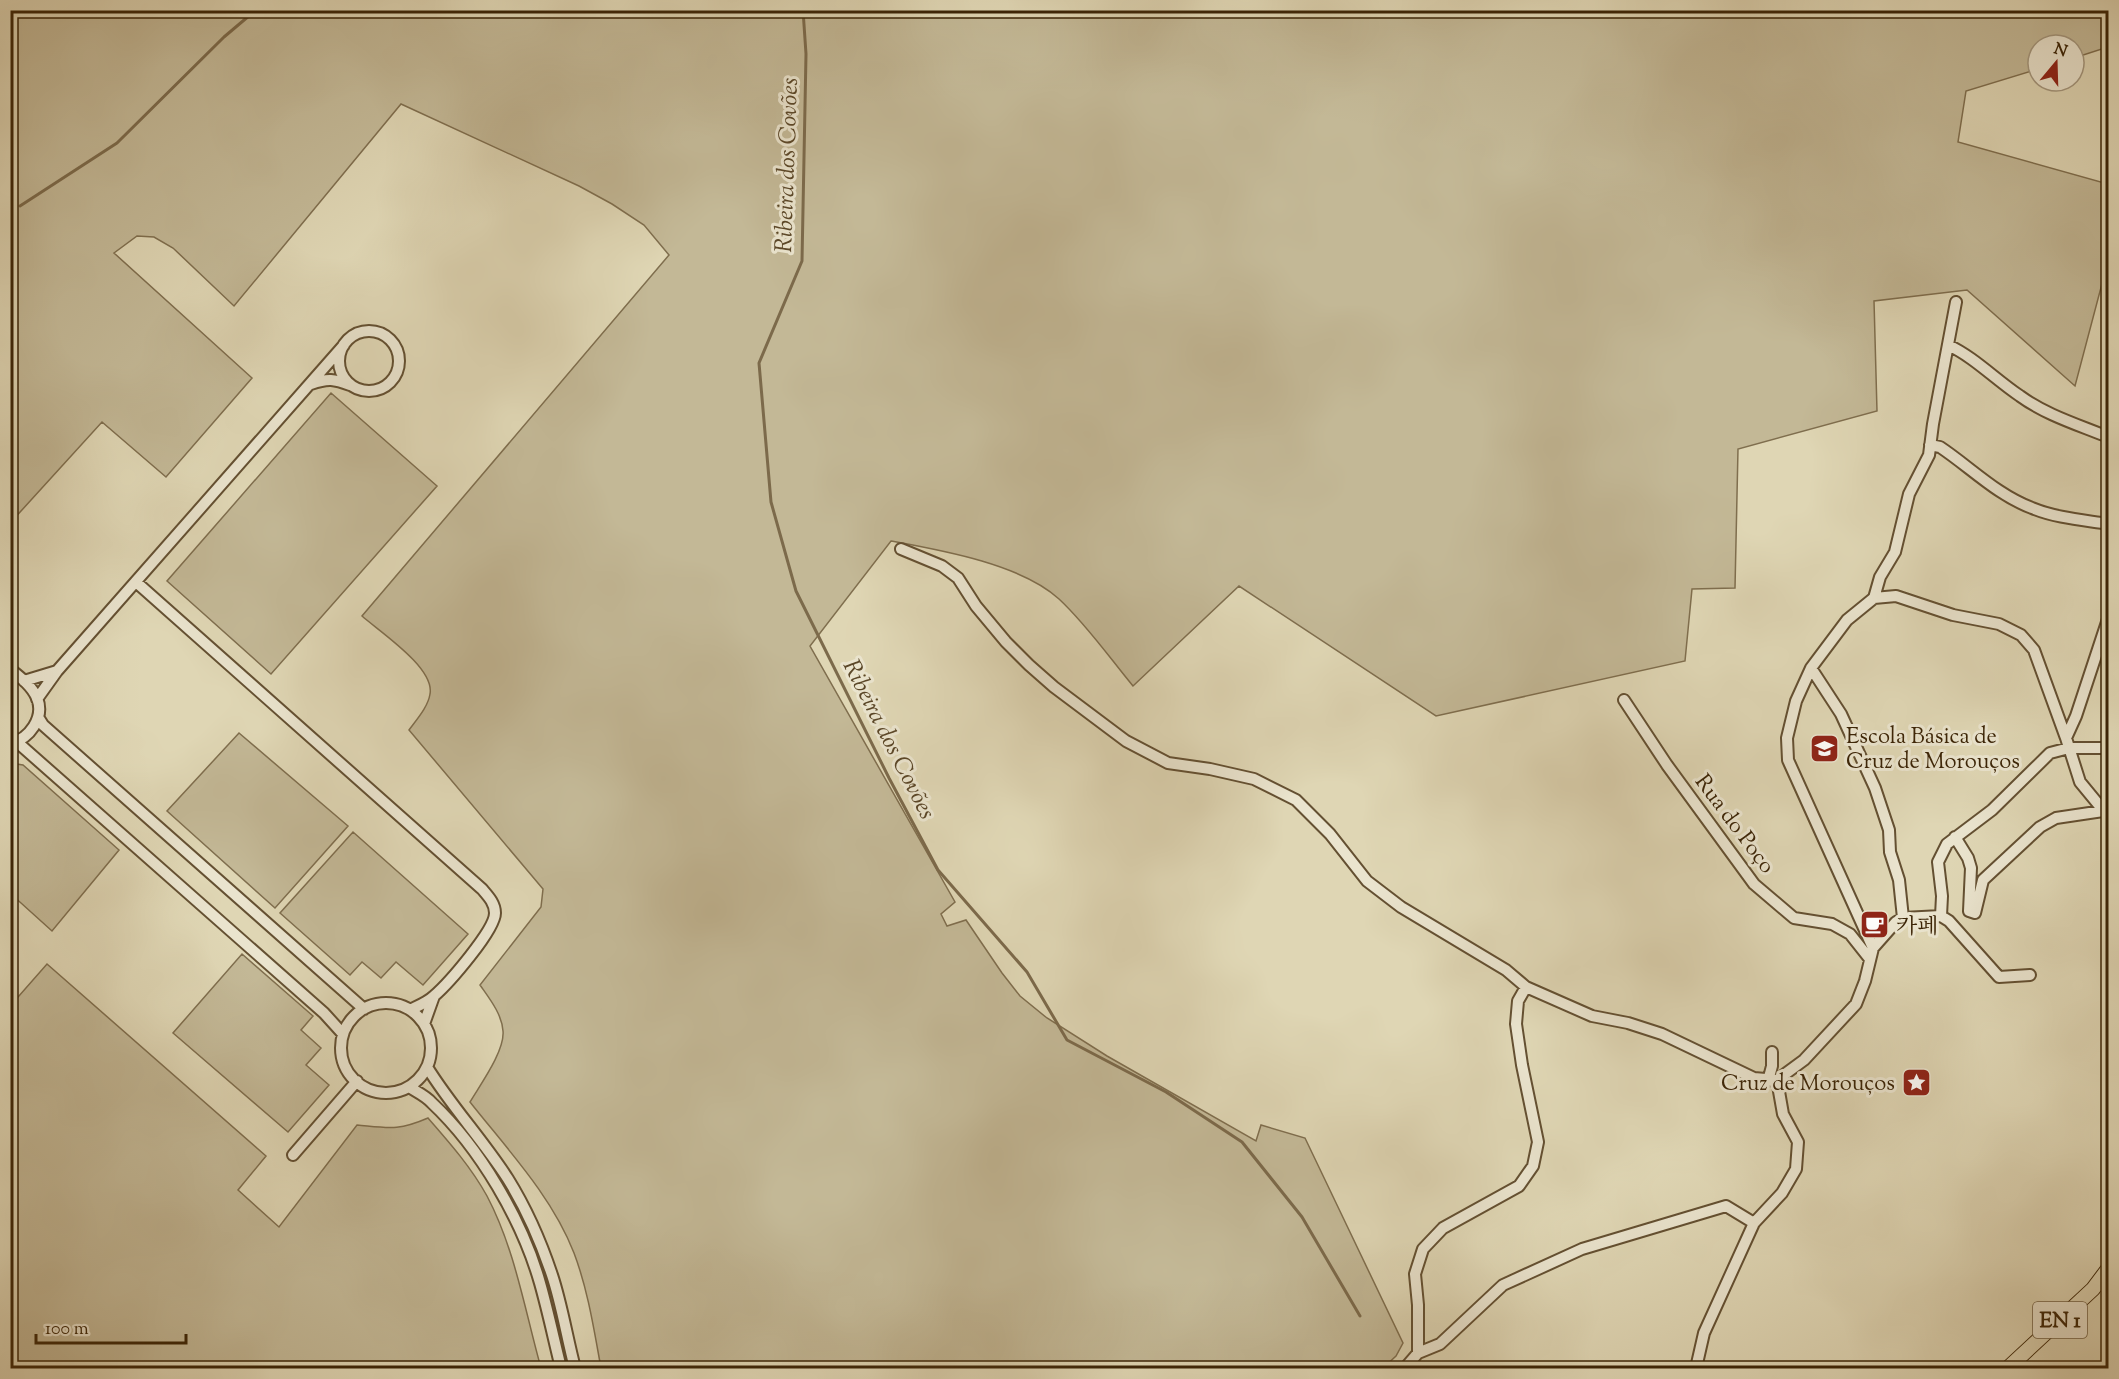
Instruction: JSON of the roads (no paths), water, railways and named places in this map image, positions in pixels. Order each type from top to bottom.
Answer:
[{"type":"main road","name":"EN 1","points":[[2008,1368],[2093,1289],[2109,1269]]},
{"type":"street","points":[[1874,598],[1880,577],[1895,552],[1909,494],[1915,479],[1926,463],[1956,302]]},
{"type":"street","points":[[37,699],[57,671],[344,345],[351,338],[370,331],[380,333],[393,342],[398,352],[398,372],[392,381],[381,389],[361,390],[335,379],[310,384]]},
{"type":"street","points":[[344,345],[339,365],[344,378],[351,385]]},
{"type":"street","points":[[1948,345],[2043,410],[2109,437]]},
{"type":"street","points":[[1930,445],[1940,447],[2002,493],[2031,508],[2049,514],[2109,524]]},
{"type":"street","points":[[901,549],[942,566],[958,578],[976,606],[1029,665],[1054,687],[1126,741],[1168,763],[1254,779],[1296,800],[1330,834],[1367,881],[1401,907],[1506,970],[1526,987],[1592,1016],[1628,1023],[1662,1034],[1754,1078],[1773,1080],[1804,1060],[1857,1004],[1871,953],[1903,918],[1941,916],[1949,921],[1999,977],[2030,975]]},
{"type":"street","points":[[136,582],[465,873],[492,901],[495,912],[493,924],[485,938],[434,996],[410,1010]]},
{"type":"street","points":[[1871,953],[1788,760],[1787,738],[1796,701],[1811,668],[1846,620],[1874,598],[1896,596],[1953,615],[1999,624],[2021,635],[2034,650],[2080,782],[2106,814]]},
{"type":"street","points":[[2068,743],[2109,619]]},
{"type":"street","points":[[1811,668],[1841,714],[1875,788],[1890,830],[1890,852],[1899,880],[1903,918]]},
{"type":"street","points":[[10,669],[24,681],[37,699],[38,717],[34,727],[25,737],[14,743],[324,1013],[343,1034]]},
{"type":"street","points":[[24,681],[57,671]]},
{"type":"street","name":"Rua do Poço","points":[[1624,700],[1667,765],[1754,884],[1794,918],[1832,924],[1850,934],[1871,953]]},
{"type":"street","points":[[38,717],[49,731],[364,1009]]},
{"type":"street","points":[[1941,916],[1942,896],[1938,862],[1947,844],[1992,810],[2050,753],[2068,743],[2109,748]]},
{"type":"street","points":[[1955,837],[1968,858],[1971,868],[1969,911],[1975,913],[1983,880],[2040,827],[2056,818],[2106,814]]},
{"type":"street","points":[[1418,1353],[1418,1305],[1415,1274],[1423,1249],[1443,1228],[1519,1186],[1533,1166],[1538,1142],[1516,1024],[1518,1002],[1526,987]]},
{"type":"street","points":[[424,1024],[434,996]]},
{"type":"street","points":[[387,1003],[410,1010],[424,1024],[430,1038],[431,1053],[427,1067],[420,1078],[409,1087],[395,1092],[379,1093],[365,1088],[357,1082],[344,1065],[341,1050],[343,1034],[355,1016],[375,1005],[387,1003]]},
{"type":"street","points":[[1696,1368],[1704,1333],[1754,1223],[1782,1193],[1796,1169],[1798,1142],[1783,1114],[1773,1080],[1772,1052]]},
{"type":"street","points":[[427,1067],[442,1092],[475,1131],[508,1180],[536,1232],[553,1276],[575,1368]]},
{"type":"street","points":[[293,1155],[357,1082]]},
{"type":"street","points":[[409,1087],[431,1101],[463,1137],[495,1184],[524,1237],[540,1283],[561,1368]]},
{"type":"street","points":[[1405,1368],[1418,1353],[1440,1344],[1503,1285],[1582,1249],[1726,1206],[1754,1223]]},
{"type":"waterway","points":[[20,206],[117,143],[224,37],[256,10]]},
{"type":"waterway","name":"Ribeira dos Covões","points":[[803,10],[806,54],[802,261],[759,363],[771,502],[796,591],[889,778],[938,870],[1027,972],[1067,1040],[1166,1092],[1242,1142],[1302,1217],[1360,1316]]},
{"type":"place","name":"Escola Básica de Cruz de Morouços","points":[[1825,748]]},
{"type":"place","name":"카페","points":[[1875,925]]},
{"type":"place","name":"Cruz de Morouços","points":[[1916,1082]]}]
